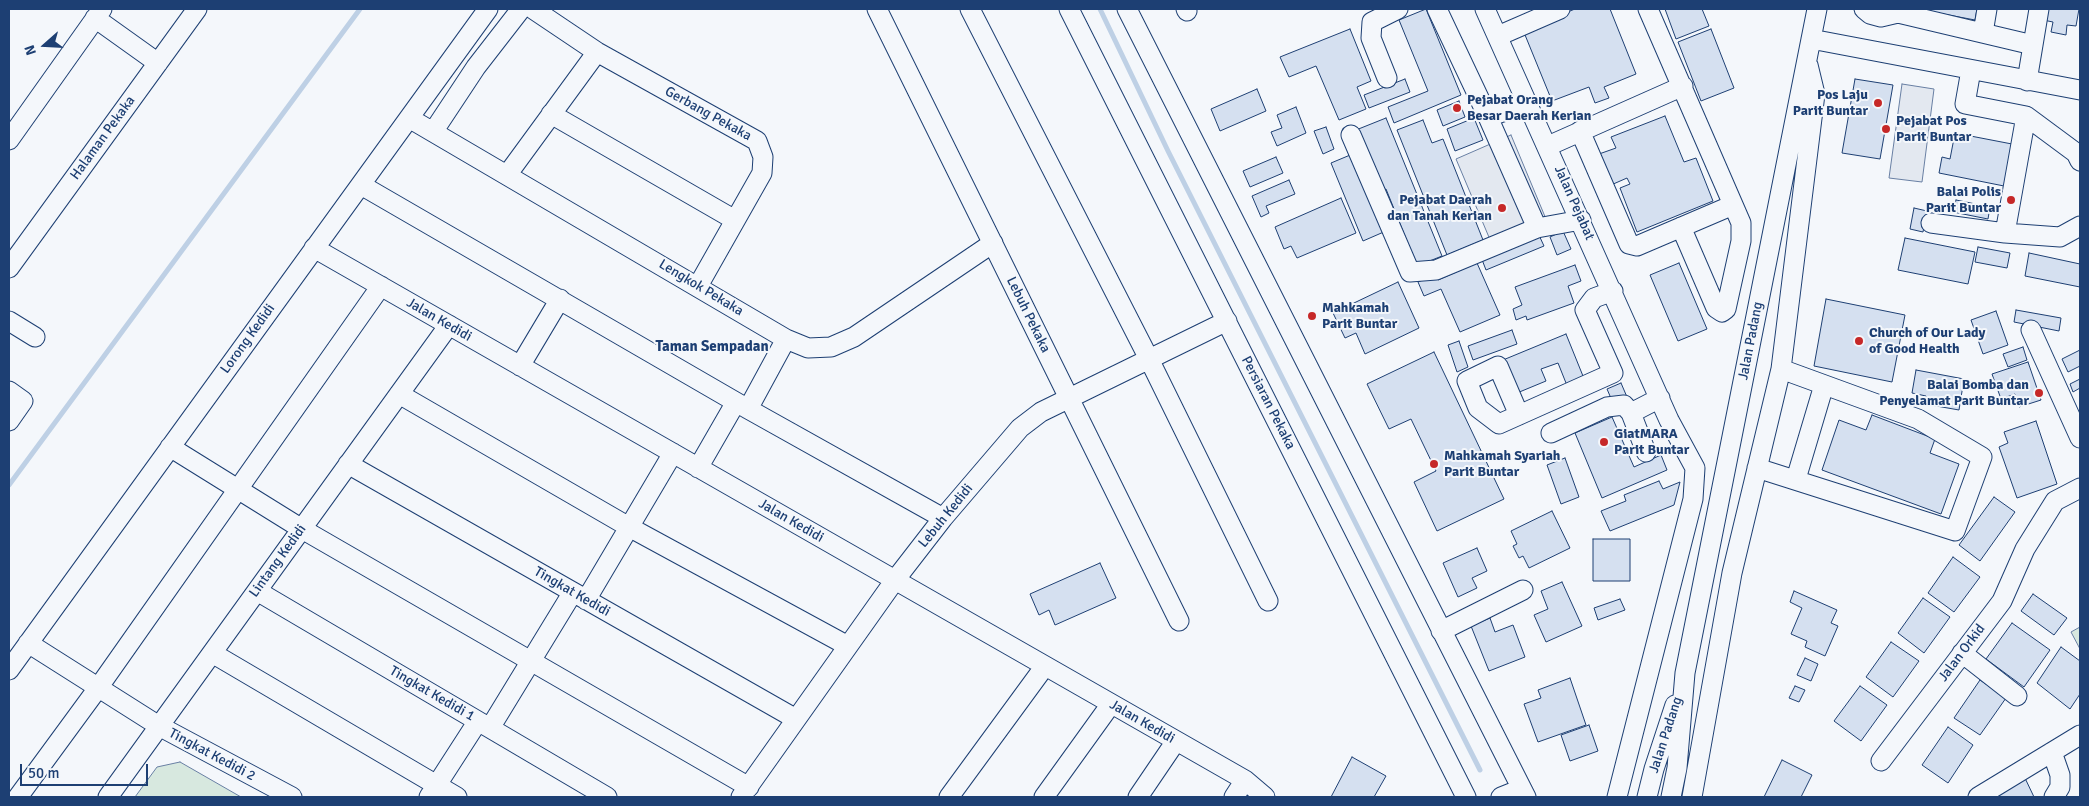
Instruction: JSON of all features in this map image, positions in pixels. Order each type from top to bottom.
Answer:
[{"type":"street","name":"Halaman Pekaka","points":[[9,268],[197,9]]},
{"type":"street","name":"Lorong Kedidi","points":[[9,670],[488,9]]},
{"type":"street","points":[[433,132],[476,67],[521,9]]},
{"type":"street","points":[[507,175],[596,52],[533,9]]},
{"type":"street","name":"Lebuh Pekaka","points":[[877,9],[1179,621]]},
{"type":"street","points":[[970,9],[1149,359],[1268,602]]},
{"type":"street","name":"Persiaran Pekaka","points":[[1070,9],[1466,797]]},
{"type":"street","points":[[1126,9],[1524,793],[1501,797]]},
{"type":"street","points":[[1387,78],[1371,38],[1372,22],[1398,9]]},
{"type":"street","points":[[1438,9],[1537,228]]},
{"type":"street","name":"Jalan Pejabat","points":[[1485,9],[1613,291],[1669,420],[1695,468],[1693,498],[1617,797]]},
{"type":"street","points":[[1498,36],[1560,9]]},
{"type":"street","points":[[1648,9],[1683,86],[1743,233],[1726,309],[1722,312],[1716,308],[1681,227]]},
{"type":"street","name":"Jalan Padang","points":[[1671,797],[1677,768],[1686,673],[1817,9]]},
{"type":"street","points":[[1864,9],[1870,14],[1881,17],[1898,12],[2033,45]]},
{"type":"street","points":[[1983,33],[1987,9]]},
{"type":"street","points":[[2027,81],[2039,9]]},
{"type":"street","points":[[9,140],[99,14],[158,63]]},
{"type":"street","points":[[1811,38],[2080,90]]},
{"type":"street","name":"Gerbang Pekaka","points":[[596,52],[757,141],[762,157],[762,173],[698,286]]},
{"type":"street","points":[[1692,797],[1732,573],[1781,369],[1815,94],[1807,58]]},
{"type":"street","points":[[1970,70],[1965,104],[2026,116],[2076,153],[2080,161]]},
{"type":"street","points":[[1548,146],[1683,86]]},
{"type":"street","points":[[1488,117],[1528,103]]},
{"type":"street","points":[[551,114],[735,220]]},
{"type":"street","points":[[2005,233],[2026,116]]},
{"type":"street","name":"Lengkok Pekaka","points":[[409,118],[698,286],[786,340],[808,348],[831,346],[854,337],[993,243]]},
{"type":"street","points":[[1580,131],[1629,244],[1637,246],[1733,205]]},
{"type":"street","points":[[1352,135],[1410,272],[1436,270],[1537,228],[1581,220]]},
{"type":"street","points":[[360,184],[742,405],[943,518]]},
{"type":"street","points":[[1931,223],[2005,233],[2060,237],[2080,226]]},
{"type":"street","name":"Jalan Kedidi","points":[[314,248],[1245,780],[1265,797]]},
{"type":"street","points":[[18,797],[240,489],[381,286]]},
{"type":"street","points":[[1519,415],[1613,373],[1585,310],[1594,298],[1613,291]]},
{"type":"street","points":[[520,366],[560,299]]},
{"type":"street","points":[[9,321],[35,337]]},
{"type":"street","name":"Lebuh Kedidi","points":[[745,792],[895,580],[943,518],[1020,428],[1041,412],[1226,321]]},
{"type":"street","name":"Lintang Kedidi","points":[[108,797],[449,325]]},
{"type":"street","points":[[2031,330],[2080,438]]},
{"type":"street","points":[[698,468],[786,340]]},
{"type":"street","points":[[1757,468],[1955,531],[1982,457],[1918,419],[1781,369]]},
{"type":"street","points":[[1796,480],[1824,385]]},
{"type":"street","points":[[9,391],[23,401],[9,421]]},
{"type":"street","points":[[399,394],[629,527],[848,646]]},
{"type":"street","points":[[1631,414],[1660,398]]},
{"type":"street","points":[[1551,433],[1608,407],[1624,405],[1631,414],[1646,452]]},
{"type":"street","points":[[170,448],[240,489],[302,529],[531,661],[745,792]]},
{"type":"street","points":[[433,791],[580,596],[629,527],[673,453]]},
{"type":"street","name":"Tingkat Kedidi","points":[[348,464],[796,720]]},
{"type":"street","name":"Jalan Orkid","points":[[1881,761],[2002,601],[2032,538],[2055,501],[2080,488]]},
{"type":"street","points":[[1441,631],[1523,590]]},
{"type":"street","name":"Tingkat Kedidi 1","points":[[257,591],[607,797]]},
{"type":"street","name":"Tingkat Kedidi 2","points":[[28,643],[159,726],[292,797]]},
{"type":"street","points":[[212,653],[433,791],[457,797]]},
{"type":"street","points":[[1962,653],[2017,696]]},
{"type":"street","points":[[949,797],[1045,666]]},
{"type":"street","name":"Jalan Padang","points":[[1647,797],[1654,769],[1686,673]]},
{"type":"street","points":[[1044,797],[1110,704]]},
{"type":"street","points":[[1978,797],[2080,735]]},
{"type":"street","points":[[1138,797],[1176,741]]},
{"type":"street","points":[[2052,752],[2060,775],[2060,786],[2054,797]]},
{"type":"street","points":[[1234,797],[1245,780]]},
{"type":"shaded area","points":[[1902,84],[1934,89],[1922,182],[1889,178]]},
{"type":"shaded area","points":[[1511,135],[1546,219],[1491,242],[1456,159]]},
{"type":"shaded area","points":[[2080,627],[2080,649],[2071,632]]},
{"type":"shaded area","points":[[180,762],[241,797],[135,797],[157,767]]},
{"type":"building","points":[[1426,9],[1461,95],[1394,123],[1388,107],[1428,91],[1399,20]]},
{"type":"building","points":[[1575,9],[1610,9],[1636,74],[1604,87],[1609,98],[1595,103],[1589,87],[1552,101],[1523,30]]},
{"type":"building","points":[[1665,9],[1702,9],[1709,26],[1676,39]]},
{"type":"building","points":[[1917,9],[1977,9],[1975,20]]},
{"type":"building","points":[[2045,9],[2079,9],[2076,26],[2067,25],[2066,35],[2051,32],[2053,22],[2043,20]]},
{"type":"building","points":[[1350,29],[1371,81],[1357,87],[1366,109],[1339,120],[1316,66],[1289,77],[1280,57]]},
{"type":"building","points":[[1711,29],[1734,88],[1701,101],[1678,42]]},
{"type":"building","points":[[1405,79],[1410,92],[1369,108],[1364,95]]},
{"type":"building","points":[[1855,79],[1893,85],[1880,159],[1842,153]]},
{"type":"building","points":[[1257,89],[1266,111],[1220,131],[1211,109]]},
{"type":"building","points":[[1459,101],[1465,117],[1443,126],[1437,110]]},
{"type":"building","points":[[1296,107],[1306,133],[1277,146],[1271,132],[1282,128],[1277,115]]},
{"type":"building","points":[[1665,116],[1684,162],[1696,158],[1713,201],[1637,232],[1620,188],[1630,184],[1627,178],[1611,185],[1599,154],[1616,148],[1611,137]]},
{"type":"building","points":[[1386,118],[1442,256],[1417,266],[1386,189],[1381,191],[1356,130]]},
{"type":"building","points":[[1474,118],[1483,140],[1455,151],[1447,129]]},
{"type":"building","points":[[1423,120],[1432,143],[1443,139],[1483,240],[1447,255],[1397,130]]},
{"type":"building","points":[[1326,127],[1334,149],[1323,154],[1314,131]]},
{"type":"building","points":[[1955,133],[2012,144],[2004,186],[1939,173],[1942,157],[1950,159]]},
{"type":"building","points":[[1355,153],[1386,231],[1363,241],[1331,163]]},
{"type":"building","points":[[1276,157],[1283,173],[1250,187],[1243,171]]},
{"type":"building","points":[[1289,180],[1295,194],[1266,206],[1269,213],[1261,217],[1252,196]]},
{"type":"building","points":[[1341,198],[1356,233],[1297,258],[1291,246],[1284,249],[1275,227]]},
{"type":"building","points":[[1956,200],[1990,207],[1988,219],[1953,212]]},
{"type":"building","points":[[1914,208],[1927,211],[1923,232],[1910,229]]},
{"type":"building","points":[[1563,231],[1571,249],[1557,255],[1550,237]]},
{"type":"building","points":[[1538,233],[1544,246],[1486,270],[1481,257]]},
{"type":"building","points":[[1905,238],[1975,252],[1968,284],[1898,270]]},
{"type":"building","points":[[1978,247],[2010,253],[2007,268],[1975,262]]},
{"type":"building","points":[[2029,253],[2080,264],[2080,287],[2025,276]]},
{"type":"building","points":[[1477,263],[1500,315],[1460,332],[1441,289],[1424,296],[1418,282],[1435,274],[1438,280]]},
{"type":"building","points":[[1679,263],[1707,329],[1678,341],[1650,275]]},
{"type":"building","points":[[1575,265],[1581,281],[1568,286],[1574,303],[1527,320],[1526,316],[1516,320],[1513,309],[1522,305],[1515,287]]},
{"type":"building","points":[[1398,282],[1419,328],[1365,354],[1356,333],[1345,338],[1333,313]]},
{"type":"building","name":"Church of Our Lady of Good Health","points":[[1826,299],[1905,315],[1892,382],[1814,366]]},
{"type":"building","points":[[2016,310],[2061,318],[2059,331],[2014,322]]},
{"type":"building","points":[[1996,311],[2008,345],[1983,354],[1971,320]]},
{"type":"building","points":[[1512,330],[1517,344],[1473,360],[1468,346]]},
{"type":"building","points":[[1566,334],[1585,381],[1568,388],[1558,363],[1541,369],[1546,381],[1517,393],[1503,360]]},
{"type":"building","points":[[1459,341],[1468,367],[1457,372],[1448,345]]},
{"type":"building","points":[[2023,347],[2027,360],[2008,367],[2003,354]]},
{"type":"building","points":[[2080,350],[2080,366],[2068,372],[2062,359]]},
{"type":"building","points":[[1434,352],[1504,499],[1437,531],[1414,482],[1436,471],[1411,419],[1389,429],[1367,384]]},
{"type":"building","points":[[2028,362],[2041,400],[2019,407],[2015,394],[2001,399],[1992,374]]},
{"type":"building","points":[[1916,370],[1964,379],[1959,410],[1925,404],[1926,396],[1912,393]]},
{"type":"building","points":[[2080,379],[2080,388],[2073,392],[2070,384]]},
{"type":"building","points":[[1621,383],[1627,397],[1613,403],[1607,389]]},
{"type":"building","points":[[1872,415],[1935,439],[1930,453],[1959,464],[1941,514],[1822,470],[1839,420],[1866,430]]},
{"type":"building","points":[[1612,417],[1634,467],[1661,455],[1667,470],[1602,498],[1575,433]]},
{"type":"building","points":[[2036,421],[2057,484],[2017,498],[1999,447],[2008,443],[2004,432]]},
{"type":"building","points":[[1565,458],[1579,497],[1561,504],[1547,465]]},
{"type":"building","points":[[1659,481],[1663,489],[1680,482],[1674,505],[1610,531],[1601,511],[1626,501],[1624,495]]},
{"type":"building","points":[[1994,497],[2015,512],[1980,561],[1959,545]]},
{"type":"building","points":[[1552,511],[1570,548],[1529,568],[1523,556],[1519,558],[1513,546],[1517,544],[1511,531]]},
{"type":"building","points":[[1593,539],[1630,539],[1630,581],[1593,581]]},
{"type":"building","points":[[1477,548],[1487,571],[1472,578],[1477,588],[1458,597],[1443,563]]},
{"type":"building","points":[[1953,557],[1980,577],[1954,612],[1928,593]]},
{"type":"building","points":[[1100,563],[1116,598],[1055,625],[1049,610],[1039,615],[1030,594]]},
{"type":"building","points":[[1562,582],[1582,626],[1546,642],[1534,615],[1548,609],[1541,591]]},
{"type":"building","points":[[1794,591],[1837,610],[1831,623],[1838,626],[1825,656],[1805,647],[1807,641],[1791,634],[1802,608],[1790,602]]},
{"type":"building","points":[[2033,594],[2067,618],[2054,635],[2021,611]]},
{"type":"building","points":[[1923,598],[1950,617],[1924,653],[1898,633]]},
{"type":"building","points":[[1620,599],[1625,610],[1598,620],[1594,608]]},
{"type":"building","points":[[1490,618],[1495,632],[1513,625],[1525,657],[1489,671],[1471,626]]},
{"type":"building","points":[[2012,623],[2050,650],[2024,687],[1986,659]]},
{"type":"building","points":[[1891,642],[1919,661],[1893,697],[1866,677]]},
{"type":"building","points":[[2061,647],[2080,661],[2080,694],[2070,709],[2037,683]]},
{"type":"building","points":[[1805,658],[1818,664],[1811,681],[1797,675]]},
{"type":"building","points":[[1570,678],[1586,725],[1538,742],[1524,704],[1541,698],[1538,690]]},
{"type":"building","points":[[1980,680],[2006,698],[1980,735],[1954,718]]},
{"type":"building","points":[[1795,686],[1805,690],[1799,702],[1789,698]]},
{"type":"building","points":[[1860,686],[1887,705],[1861,741],[1834,721]]},
{"type":"building","points":[[1589,725],[1598,751],[1570,761],[1561,735]]},
{"type":"building","points":[[1948,727],[1973,745],[1948,783],[1922,765]]},
{"type":"building","points":[[1352,757],[1386,776],[1374,797],[1331,797]]},
{"type":"building","points":[[1782,760],[1812,775],[1801,797],[1764,797]]},
{"type":"building","points":[[2024,776],[2034,797],[1996,797],[1995,793]]},
{"type":"waterway","points":[[9,485],[360,9]]},
{"type":"waterway","points":[[1100,9],[1168,151],[1480,770]]},
{"type":"place","name":"Pos Laju Parit Buntar","points":[[1878,103]]},
{"type":"place","name":"Pejabat Orang Besar Daerah Kerian","points":[[1457,108]]},
{"type":"place","name":"Pejabat Pos Parit Buntar","points":[[1886,129]]},
{"type":"place","name":"Balai Polis Parit Buntar","points":[[2011,200]]},
{"type":"place","name":"Pejabat Daerah dan Tanah Kerian","points":[[1502,208]]},
{"type":"place","name":"Mahkamah Parit Buntar","points":[[1312,316]]},
{"type":"place","name":"Church of Our Lady of Good Health","points":[[1859,341]]},
{"type":"place","name":"Balai Bomba dan Penyelamat Parit Buntar","points":[[2039,393]]},
{"type":"place","name":"GiatMARA Parit Buntar","points":[[1604,442]]},
{"type":"place","name":"Mahkamah Syariah Parit Buntar","points":[[1434,464]]},
{"type":"district","name":"Taman Sempadan","points":[[712,347]]}]
